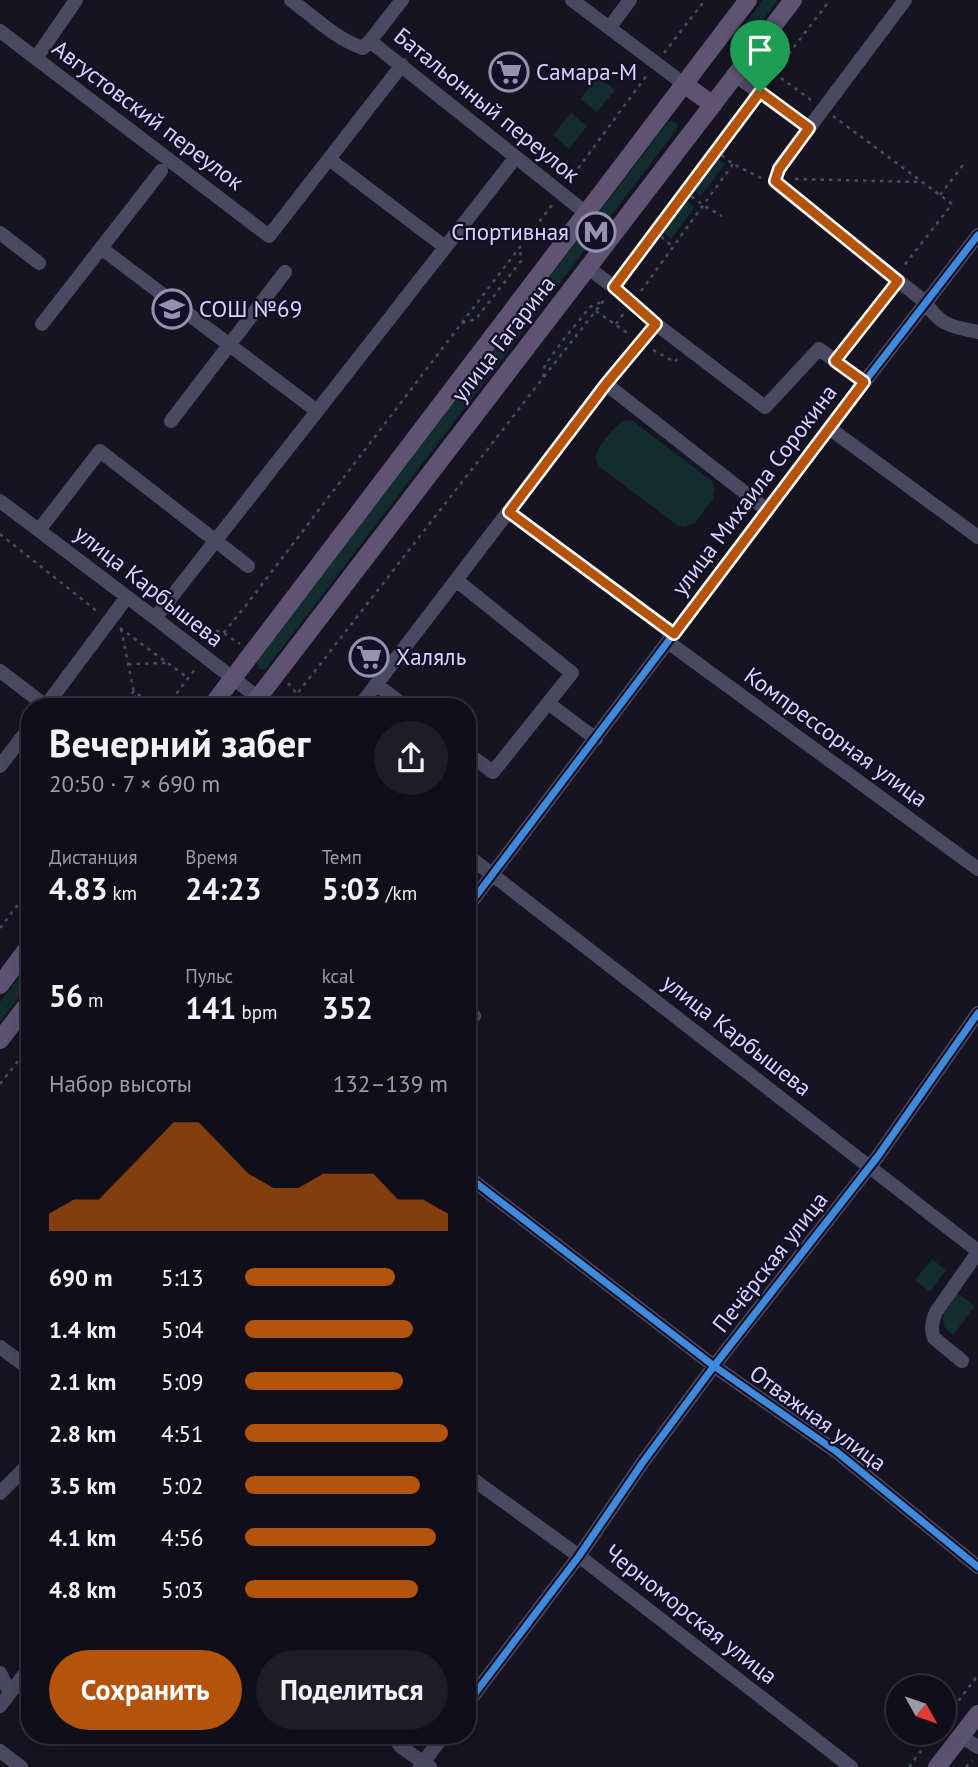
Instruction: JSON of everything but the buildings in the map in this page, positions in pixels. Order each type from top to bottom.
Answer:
[{"type":"main road","name":"улица Гагарина","points":[[218,698],[748,0]]},
{"type":"main road","name":"улица Гагарина","points":[[265,698],[793,0]]},
{"type":"main road","points":[[684,84],[713,104]]},
{"type":"main road","points":[[0,985],[21,957]]},
{"type":"main road","points":[[0,1040],[21,1013]]},
{"type":"main road","points":[[937,1767],[978,1714]]},
{"type":"street","points":[[36,58],[76,0]]},
{"type":"street","name":"Батальонный переулок","points":[[291,0],[337,36],[363,48],[370,41],[586,213]]},
{"type":"street","points":[[370,41],[402,0]]},
{"type":"street","points":[[572,0],[684,84]]},
{"type":"street","points":[[609,28],[630,0]]},
{"type":"street","points":[[905,0],[779,169],[775,181],[925,302],[940,321],[978,332]]},
{"type":"street","name":"Августовский переулок","points":[[0,31],[269,236],[328,159]]},
{"type":"street","points":[[402,65],[328,159],[445,247]]},
{"type":"street","points":[[736,75],[809,128]]},
{"type":"street","points":[[155,618],[516,157]]},
{"type":"street","points":[[42,324],[161,171]]},
{"type":"street","points":[[0,233],[39,263]]},
{"type":"street","name":"улица Михаила Сорокина","points":[[476,897],[829,428],[978,235]]},
{"type":"street","points":[[101,248],[317,411]]},
{"type":"street","points":[[588,268],[765,407],[819,349],[864,382]]},
{"type":"street","points":[[171,421],[285,272]]},
{"type":"street","points":[[366,698],[606,384],[656,324]]},
{"type":"street","points":[[606,384],[767,510]]},
{"type":"street","points":[[829,428],[978,537]]},
{"type":"street","points":[[39,530],[100,451],[248,566]]},
{"type":"street","name":"улица Карбышева","points":[[0,501],[155,618],[253,698]]},
{"type":"street","name":"Компрессорная улица","points":[[509,512],[671,638],[978,869]]},
{"type":"street","points":[[456,580],[572,673],[493,772],[476,760]]},
{"type":"street","points":[[52,698],[115,625],[127,597]]},
{"type":"street","points":[[0,671],[35,698]]},
{"type":"street","points":[[376,684],[394,698]]},
{"type":"street","points":[[548,703],[596,739]]},
{"type":"street","points":[[0,766],[21,739]]},
{"type":"street","name":"улица Карбышева","points":[[476,862],[978,1252]]},
{"type":"street","name":"Печёрская улица","points":[[476,1692],[579,1556],[643,1462],[714,1366],[878,1156],[978,1013]]},
{"type":"street","name":"Отважная улица","points":[[476,1183],[714,1366],[837,1452],[978,1567]]},
{"type":"street","points":[[962,1361],[937,1342],[931,1327],[936,1312],[978,1252]]},
{"type":"street","points":[[0,1347],[21,1362]]},
{"type":"street","points":[[0,1493],[21,1472]]},
{"type":"street","name":"Черноморская улица","points":[[476,1482],[579,1556],[851,1767]]},
{"type":"street","points":[[0,1673],[10,1693]]},
{"type":"street","points":[[0,1706],[21,1679]]},
{"type":"street","points":[[961,1736],[978,1747]]},
{"type":"street","points":[[399,1744],[425,1765],[438,1744]]},
{"type":"street","points":[[0,1751],[21,1767]]},
{"type":"path","points":[[247,604],[705,0]]},
{"type":"path","points":[[296,698],[614,287],[830,0]]},
{"type":"path","points":[[774,73],[952,204],[897,274],[901,278],[835,361]]},
{"type":"path","points":[[715,150],[733,164],[762,178],[922,182]]},
{"type":"path","points":[[940,195],[966,161]]},
{"type":"path","points":[[640,292],[733,164]]},
{"type":"path","points":[[685,191],[722,216]]},
{"type":"path","points":[[655,231],[673,247]]},
{"type":"path","points":[[462,323],[476,319],[521,261],[520,246]]},
{"type":"path","points":[[542,378],[545,365],[582,317],[590,307],[604,300]]},
{"type":"path","points":[[0,534],[115,625],[188,678]]},
{"type":"path","points":[[115,625],[135,698]]},
{"type":"path","points":[[128,664],[166,663]]},
{"type":"path","points":[[128,698],[134,691]]},
{"type":"path","points":[[134,691],[143,698]]},
{"type":"path","points":[[0,928],[21,901]]},
{"type":"path","points":[[0,1084],[21,1057]]},
{"type":"path","points":[[956,1704],[978,1675]]},
{"type":"path","points":[[909,1767],[925,1745]]},
{"type":"green space","points":[[763,0],[778,0],[749,39],[743,39],[739,32]]},
{"type":"green space","points":[[598,77],[615,90],[597,112],[580,99]]},
{"type":"green space","points":[[571,113],[587,126],[569,149],[553,135]]},
{"type":"green space","points":[[668,122],[677,123],[677,129],[266,669],[259,669],[256,662]]},
{"type":"green space","points":[[716,157],[725,164],[701,196],[691,189]]},
{"type":"green space","points":[[685,200],[695,207],[671,239],[661,231]]},
{"type":"green space","points":[[626,420],[633,421],[713,482],[713,499],[695,523],[683,527],[677,525],[598,464],[596,457],[599,447],[613,430]]},
{"type":"green space","points":[[21,975],[21,995],[0,1022],[0,1002]]},
{"type":"green space","points":[[932,1259],[946,1270],[930,1292],[915,1280]]},
{"type":"green space","points":[[957,1293],[975,1306],[953,1335],[947,1330],[943,1320]]},
{"type":"cycle path","points":[[476,896],[978,235]]},
{"type":"cycle path","points":[[476,1692],[579,1556],[643,1462],[714,1366],[878,1156],[978,1013]]},
{"type":"cycle path","points":[[476,1183],[714,1366],[837,1452],[978,1567]]},
{"type":"place","name":"Самара-М","points":[[509,72]]},
{"type":"place","name":"Спортивная","points":[[596,232]]},
{"type":"place","name":"СОШ №69","points":[[172,309]]},
{"type":"place","name":"Халяль","points":[[369,657]]},
{"type":"route","points":[[760,92],[809,128],[779,169],[775,181],[898,281],[835,361],[864,382],[674,634],[509,512],[606,384],[656,324],[614,287],[760,92]]}]
